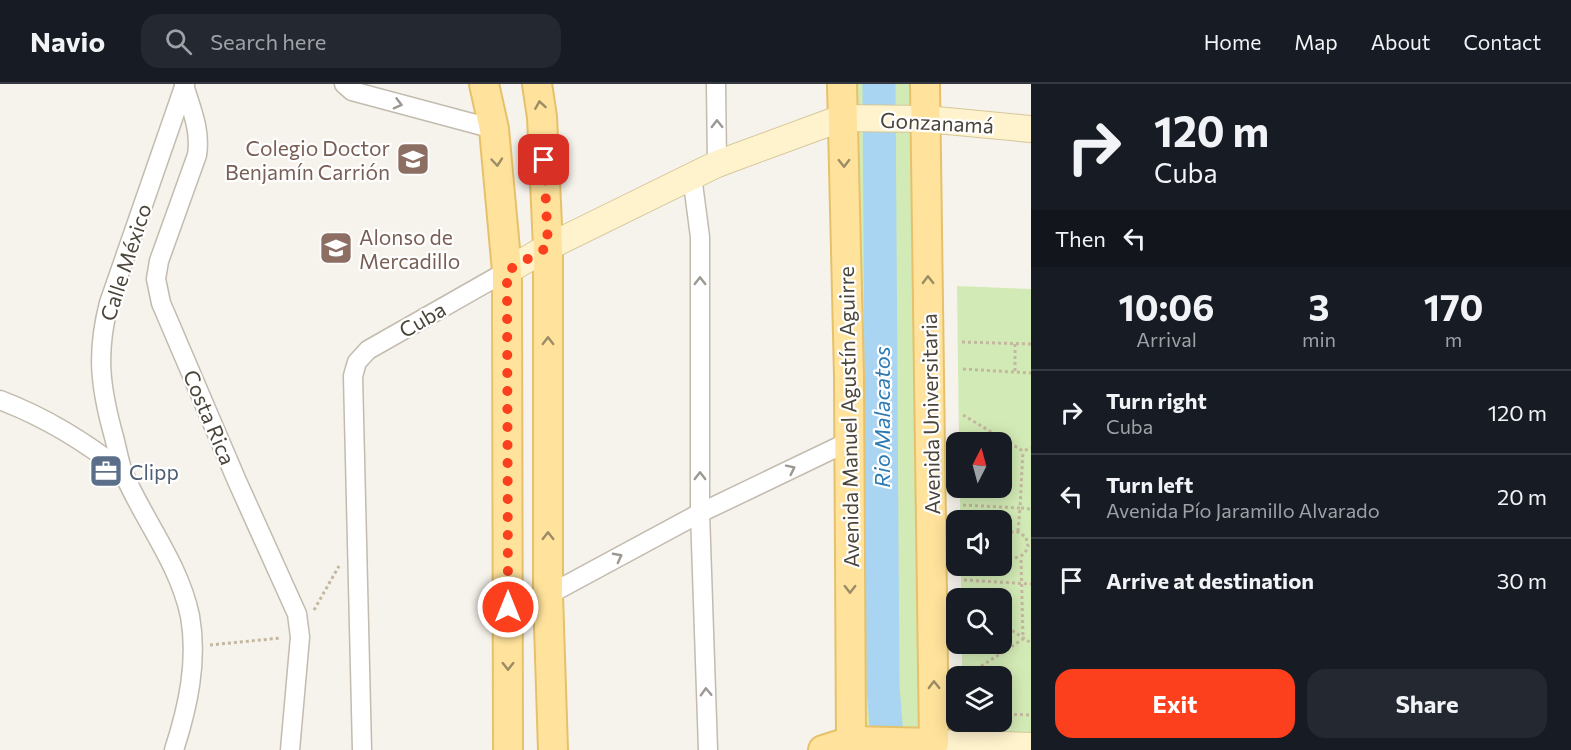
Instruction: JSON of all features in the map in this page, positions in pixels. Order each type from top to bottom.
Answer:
[{"type":"main road","points":[[484,84],[494,129],[507,271],[508,750]]},
{"type":"main road","points":[[537,84],[542,117],[548,247],[548,595],[553,750]]},
{"type":"main road","name":"Avenida Manuel Agustín Aguirre","points":[[842,84],[853,118],[850,441],[855,744]]},
{"type":"main road","name":"Avenida Universitaria","points":[[926,84],[914,119],[930,743]]},
{"type":"main road","points":[[823,750],[855,744],[930,743]]},
{"type":"street","points":[[344,84],[352,91],[494,129]]},
{"type":"street","points":[[716,84],[717,164]]},
{"type":"street","name":"Calle México","points":[[174,750],[189,697],[194,647],[190,615],[174,568],[123,471],[105,404],[100,366],[103,327],[109,303],[184,85]]},
{"type":"street","name":"Costa Rica","points":[[184,85],[198,129],[197,155],[159,261],[156,279],[161,303],[297,614],[300,637],[290,750]]},
{"type":"street","name":"Cuba","points":[[362,750],[353,376],[357,362],[368,350],[548,247],[692,176],[717,164],[853,118]]},
{"type":"street","name":"Gonzanamá","points":[[853,118],[914,119],[1031,129]]},
{"type":"street","points":[[692,176],[700,237],[700,513],[708,750]]},
{"type":"street","points":[[0,399],[78,438],[123,471]]},
{"type":"street","points":[[508,607],[548,595],[700,513],[850,441]]},
{"type":"street","points":[[930,743],[1031,746]]},
{"type":"path","points":[[962,342],[1031,344]]},
{"type":"path","points":[[1015,344],[1015,372]]},
{"type":"path","points":[[963,369],[1031,373]]},
{"type":"path","points":[[963,415],[1023,451]]},
{"type":"path","points":[[1023,451],[1031,448]]},
{"type":"path","points":[[1018,532],[1023,451]]},
{"type":"path","points":[[963,505],[1031,509]]},
{"type":"path","points":[[1012,532],[1018,532],[1026,537],[1030,546],[1021,557],[1023,639]]},
{"type":"path","points":[[1012,558],[1021,557]]},
{"type":"path","points":[[194,647],[300,637],[340,564],[357,564]]},
{"type":"path","points":[[964,580],[1031,584]]},
{"type":"path","points":[[1012,631],[1031,643]]},
{"type":"path","points":[[981,666],[1023,639]]},
{"type":"path","points":[[1012,714],[1031,715]]},
{"type":"green space","points":[[842,84],[925,84],[934,743],[851,750]]},
{"type":"green space","points":[[957,286],[1031,289],[1031,739],[963,738],[963,732],[1012,732],[1012,666],[962,666],[962,654],[1012,654],[1012,588],[961,588],[961,576],[1012,576],[1012,510],[960,510],[960,498],[1012,498],[1012,432],[959,432]]},
{"type":"waterway","name":"Rio Malacatos","points":[[879,84],[883,687],[888,750]]},
{"type":"place","name":"Colegio Doctor Benjamín Carrión","points":[[413,159]]},
{"type":"place","name":"Alonso de Mercadillo","points":[[336,248]]},
{"type":"place","name":"Clipp","points":[[106,471]]},
{"type":"route","points":[[508,607],[507,271],[548,247],[544,160]]}]
